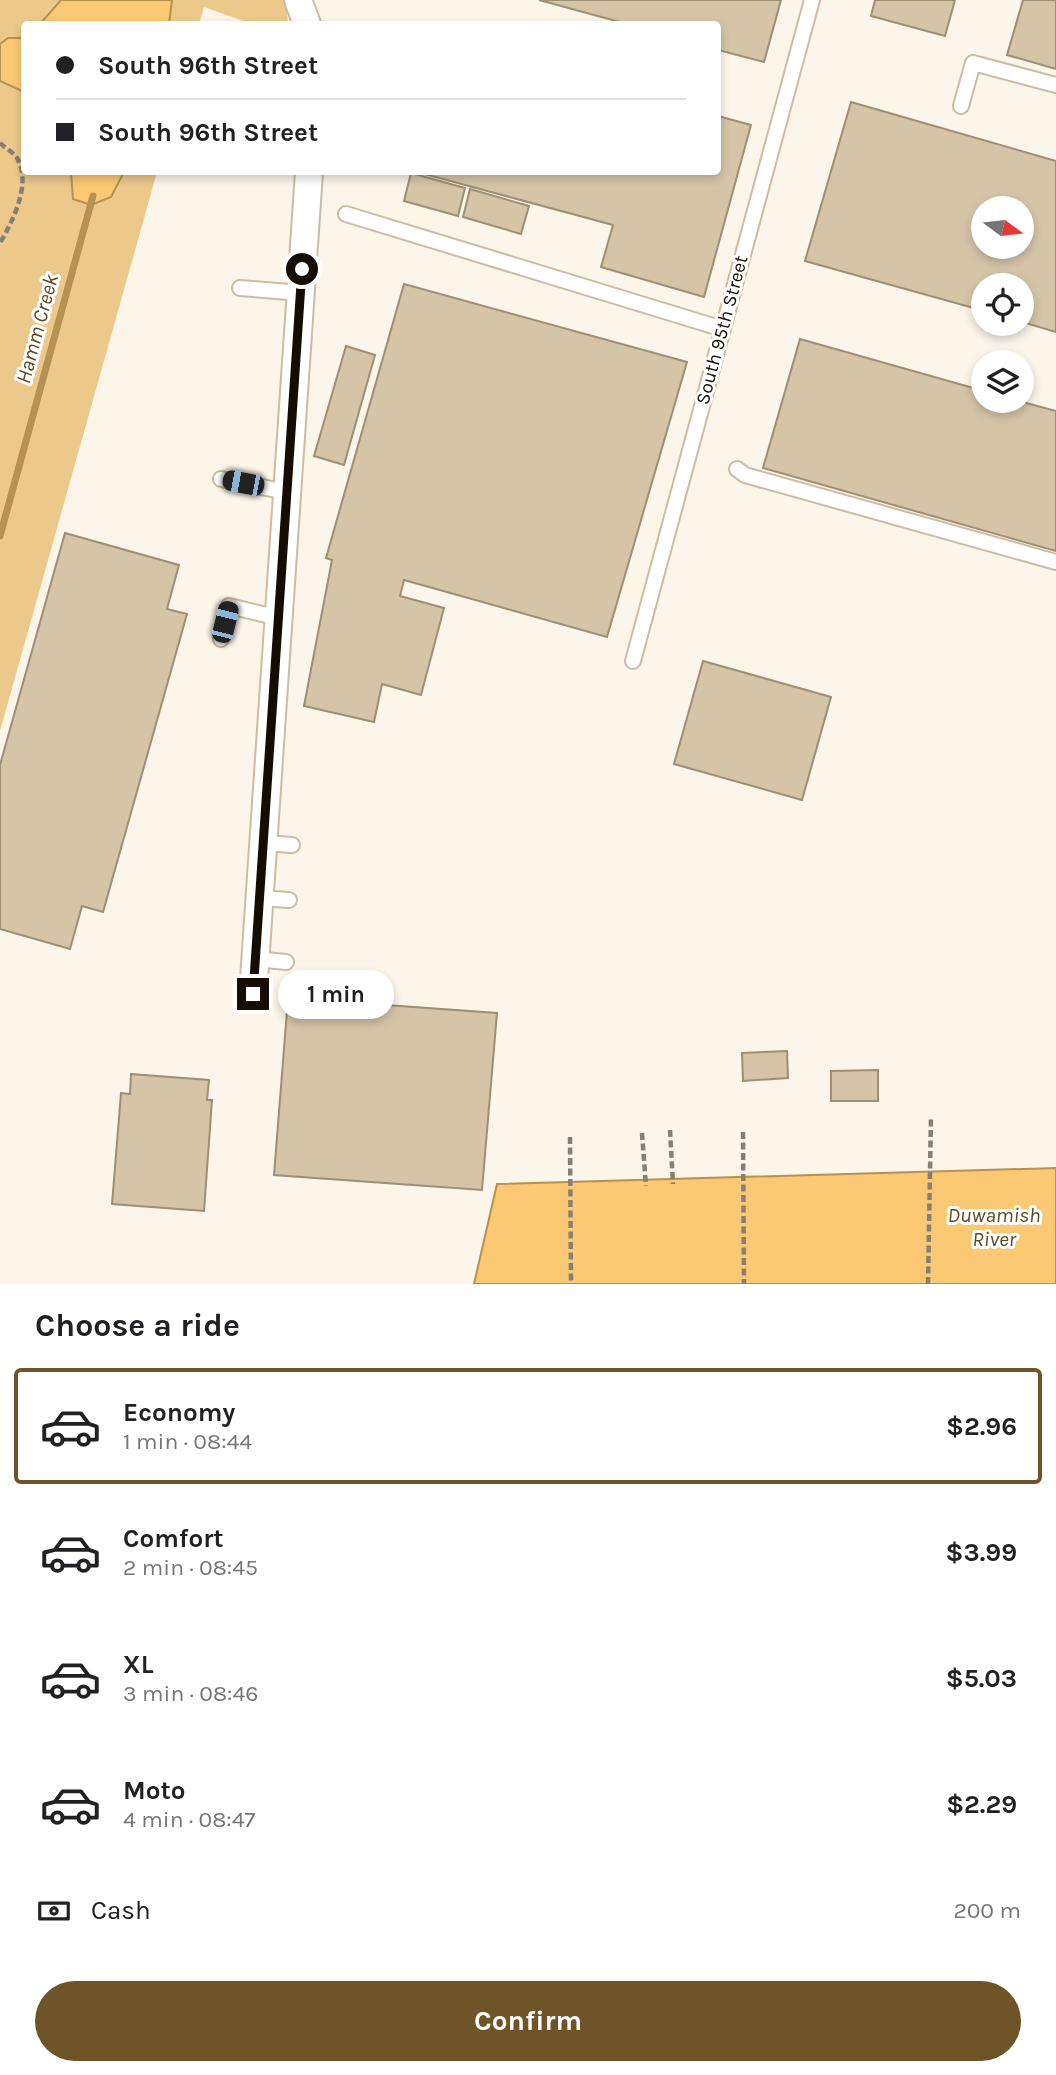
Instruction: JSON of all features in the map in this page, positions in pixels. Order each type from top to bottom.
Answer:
[{"type":"street","points":[[298,0],[306,21]]},
{"type":"street","points":[[253,994],[309,175]]},
{"type":"lane","name":"South 95th Street","points":[[632,661],[812,0]]},
{"type":"lane","points":[[961,106],[973,63],[1056,85]]},
{"type":"lane","points":[[346,214],[723,329]]},
{"type":"lane","points":[[240,288],[301,293]]},
{"type":"lane","points":[[737,469],[746,475],[1056,562]]},
{"type":"lane","points":[[222,479],[287,492]]},
{"type":"lane","points":[[220,639],[229,606],[279,618]]},
{"type":"lane","points":[[263,842],[292,845]]},
{"type":"lane","points":[[259,898],[289,900]]},
{"type":"lane","points":[[256,959],[286,961]]},
{"type":"path","points":[[0,143],[16,157],[21,174]]},
{"type":"path","points":[[0,243],[15,212],[21,175]]},
{"type":"path","points":[[928,1284],[931,1116]]},
{"type":"path","points":[[670,1130],[673,1184]]},
{"type":"path","points":[[743,1132],[744,1284]]},
{"type":"path","points":[[642,1133],[646,1186]]},
{"type":"path","points":[[570,1137],[571,1284]]},
{"type":"shaded area","points":[[0,0],[286,0],[288,21],[244,21],[204,7],[200,21],[21,21],[21,175],[156,175],[0,731]]},
{"type":"water","points":[[61,0],[172,0],[169,21],[43,21]]},
{"type":"water","points":[[8,38],[21,38],[21,91],[0,81],[0,44]]},
{"type":"water","points":[[71,175],[122,175],[111,197],[91,205],[73,199]]},
{"type":"water","name":"Duwamish River","points":[[1056,1168],[1056,1284],[474,1284],[497,1184]]},
{"type":"building","points":[[539,0],[781,0],[764,62],[721,51],[721,21],[616,21]]},
{"type":"building","points":[[875,0],[955,0],[945,36],[871,16]]},
{"type":"building","points":[[1023,0],[1056,0],[1056,69],[1007,55]]},
{"type":"building","points":[[851,102],[1056,161],[1056,332],[1034,326],[1034,273],[971,273],[971,307],[805,261]]},
{"type":"building","points":[[721,117],[751,125],[704,297],[601,267],[613,225],[428,175],[721,175]]},
{"type":"building","points":[[410,175],[465,188],[458,216],[404,201]]},
{"type":"building","points":[[470,189],[529,206],[521,234],[463,217]]},
{"type":"building","points":[[404,284],[687,362],[607,637],[404,580],[400,596],[444,608],[421,695],[382,684],[374,722],[304,706],[332,560],[326,558]]},
{"type":"building","points":[[800,339],[971,387],[971,413],[1034,413],[1034,405],[1056,411],[1056,551],[763,468]]},
{"type":"building","points":[[346,346],[375,355],[344,465],[314,456]]},
{"type":"building","points":[[65,533],[179,565],[167,609],[187,614],[103,912],[82,906],[70,949],[0,929],[0,765]]},
{"type":"building","points":[[703,661],[831,697],[802,800],[674,764]]},
{"type":"building","points":[[288,998],[497,1013],[482,1190],[274,1175]]},
{"type":"building","points":[[787,1051],[788,1078],[743,1081],[742,1053]]},
{"type":"building","points":[[878,1070],[878,1101],[831,1101],[831,1071]]},
{"type":"building","points":[[131,1074],[209,1080],[207,1100],[212,1100],[204,1211],[112,1204],[121,1093],[130,1094]]},
{"type":"waterway","name":"Hamm Creek","points":[[0,536],[93,196]]},
{"type":"route","points":[[253,994],[302,269]]}]
